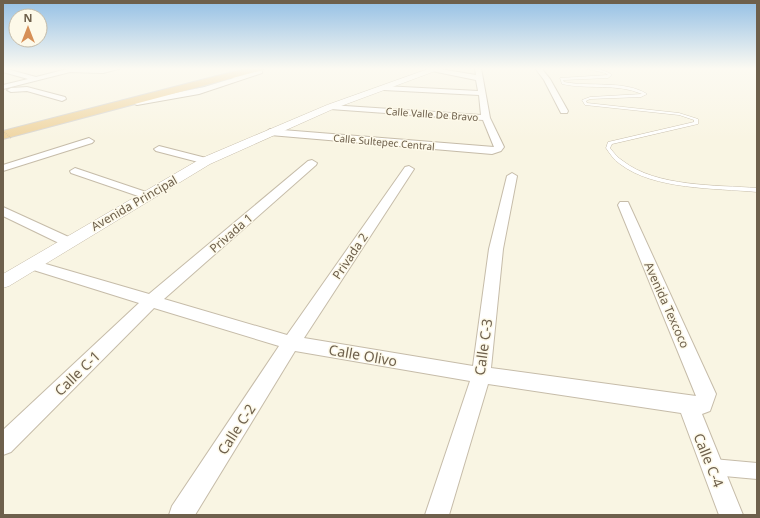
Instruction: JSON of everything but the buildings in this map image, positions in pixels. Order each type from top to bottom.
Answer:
[{"type":"highway","points":[[3,127],[141,92]]},
{"type":"highway","points":[[6,137],[167,92]]},
{"type":"street","points":[[38,92],[62,99]]},
{"type":"street","points":[[6,137],[130,104],[188,92]]},
{"type":"street","points":[[189,96],[197,92]]},
{"type":"street","name":"Avenida Principal","points":[[3,282],[206,161],[330,107],[372,92]]},
{"type":"street","points":[[453,92],[483,94],[486,118]]},
{"type":"street","points":[[554,92],[564,111]]},
{"type":"street","name":"Calle Valle De Bravo","points":[[330,107],[486,118]]},
{"type":"street","name":"Calle Sultepec Central","points":[[270,132],[484,150],[498,149],[499,147],[486,118]]},
{"type":"street","points":[[3,168],[89,141]]},
{"type":"street","points":[[159,149],[206,161]]},
{"type":"street","name":"Privada 1","points":[[150,302],[312,163]]},
{"type":"street","name":"Privada 2","points":[[291,343],[409,169]]},
{"type":"street","points":[[74,171],[148,196]]},
{"type":"street","name":"Calle C-3","points":[[437,515],[481,375],[496,248],[512,176]]},
{"type":"street","name":"Avenida Texcoco","points":[[624,205],[706,394],[695,405]]},
{"type":"street","points":[[3,211],[68,242]]},
{"type":"street","name":"Calle Olivo","points":[[32,265],[150,302],[291,343],[481,375],[695,405]]},
{"type":"street","name":"Calle C-1","points":[[3,445],[150,302]]},
{"type":"street","name":"Calle C-2","points":[[181,515],[291,343]]},
{"type":"street","name":"Calle C-4","points":[[695,405],[712,467],[731,515]]},
{"type":"street","points":[[712,467],[757,471]]},
{"type":"lane","points":[[642,92],[645,94],[641,96],[590,98],[584,100],[586,104],[679,114],[696,120],[696,123],[610,143],[608,148],[622,163],[640,174],[674,182],[757,190]]},
{"type":"path","points":[[3,131],[6,137]]}]
